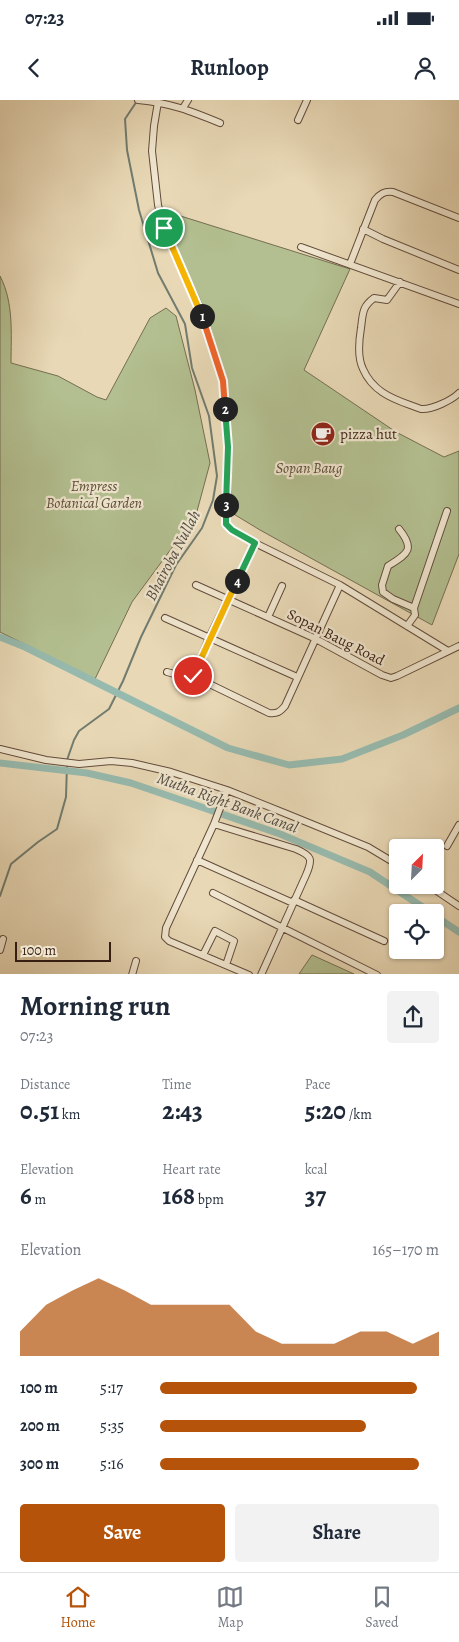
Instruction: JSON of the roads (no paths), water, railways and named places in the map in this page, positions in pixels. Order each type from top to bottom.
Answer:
[{"type":"street","points":[[138,100],[158,102],[183,108],[220,123]]},
{"type":"street","points":[[183,108],[188,100]]},
{"type":"street","points":[[298,120],[306,100]]},
{"type":"street","points":[[158,102],[152,151],[160,211],[167,236],[204,322],[223,381],[228,447],[226,524],[232,530],[255,543],[340,585],[448,651]]},
{"type":"street","points":[[350,264],[375,200],[380,194],[387,191],[459,218]]},
{"type":"street","points":[[363,229],[459,270]]},
{"type":"street","points":[[300,247],[459,304]]},
{"type":"street","points":[[400,282],[386,300],[374,298],[366,304],[362,313],[360,337],[362,369],[372,383],[389,398],[422,409],[453,398],[459,393]]},
{"type":"street","points":[[407,626],[415,615],[414,608],[448,511]]},
{"type":"street","points":[[399,529],[408,539],[408,547],[403,557],[388,566],[382,585],[383,592],[392,599],[414,608]]},
{"type":"street","points":[[193,676],[255,543]]},
{"type":"street","name":"Sopan Baug Road","points":[[196,585],[314,638],[391,678],[459,646]]},
{"type":"street","points":[[168,672],[189,678],[193,676],[270,713],[276,714],[285,706],[314,638],[340,585]]},
{"type":"street","points":[[268,617],[282,586]]},
{"type":"street","points":[[165,618],[297,678]]},
{"type":"street","points":[[0,749],[46,760],[79,764],[111,761],[132,763],[171,772],[227,790],[368,847],[389,860]]},
{"type":"street","points":[[227,790],[198,860],[166,928],[165,937],[169,941],[248,974]]},
{"type":"street","points":[[215,821],[305,853],[310,858],[311,863],[261,974]]},
{"type":"street","points":[[447,846],[459,825]]},
{"type":"street","points":[[198,860],[384,941]]},
{"type":"street","points":[[213,893],[378,974]]},
{"type":"street","points":[[441,894],[459,906]]},
{"type":"street","points":[[203,956],[215,931],[234,941],[226,965]]},
{"type":"street","points":[[0,950],[3,938]]},
{"type":"street","points":[[132,974],[136,961]]},
{"type":"waterway","name":"Bhairoba Nullah","points":[[67,760],[79,731],[109,709],[176,565],[202,528],[213,500],[217,476],[209,416],[192,368],[185,324],[158,273],[139,210],[127,150],[125,119],[137,101]]},
{"type":"waterway","points":[[0,637],[25,647],[228,748],[289,765],[342,759],[403,735],[459,708]]},
{"type":"waterway","name":"Mutha Right Bank Canal","points":[[0,763],[87,773],[131,783],[280,834],[370,872],[418,904]]},
{"type":"waterway","name":"Bhairoba Nullah","points":[[0,896],[11,864],[57,829],[66,797],[67,764]]},
{"type":"waterway","name":"Mutha Right Bank Canal","points":[[444,922],[459,932]]},
{"type":"place","name":"pizza hut","points":[[323,434]]},
{"type":"park label","name":"Sopan Baug","points":[[309,468]]},
{"type":"park label","name":"Empress Botanical Garden","points":[[94,494]]}]
